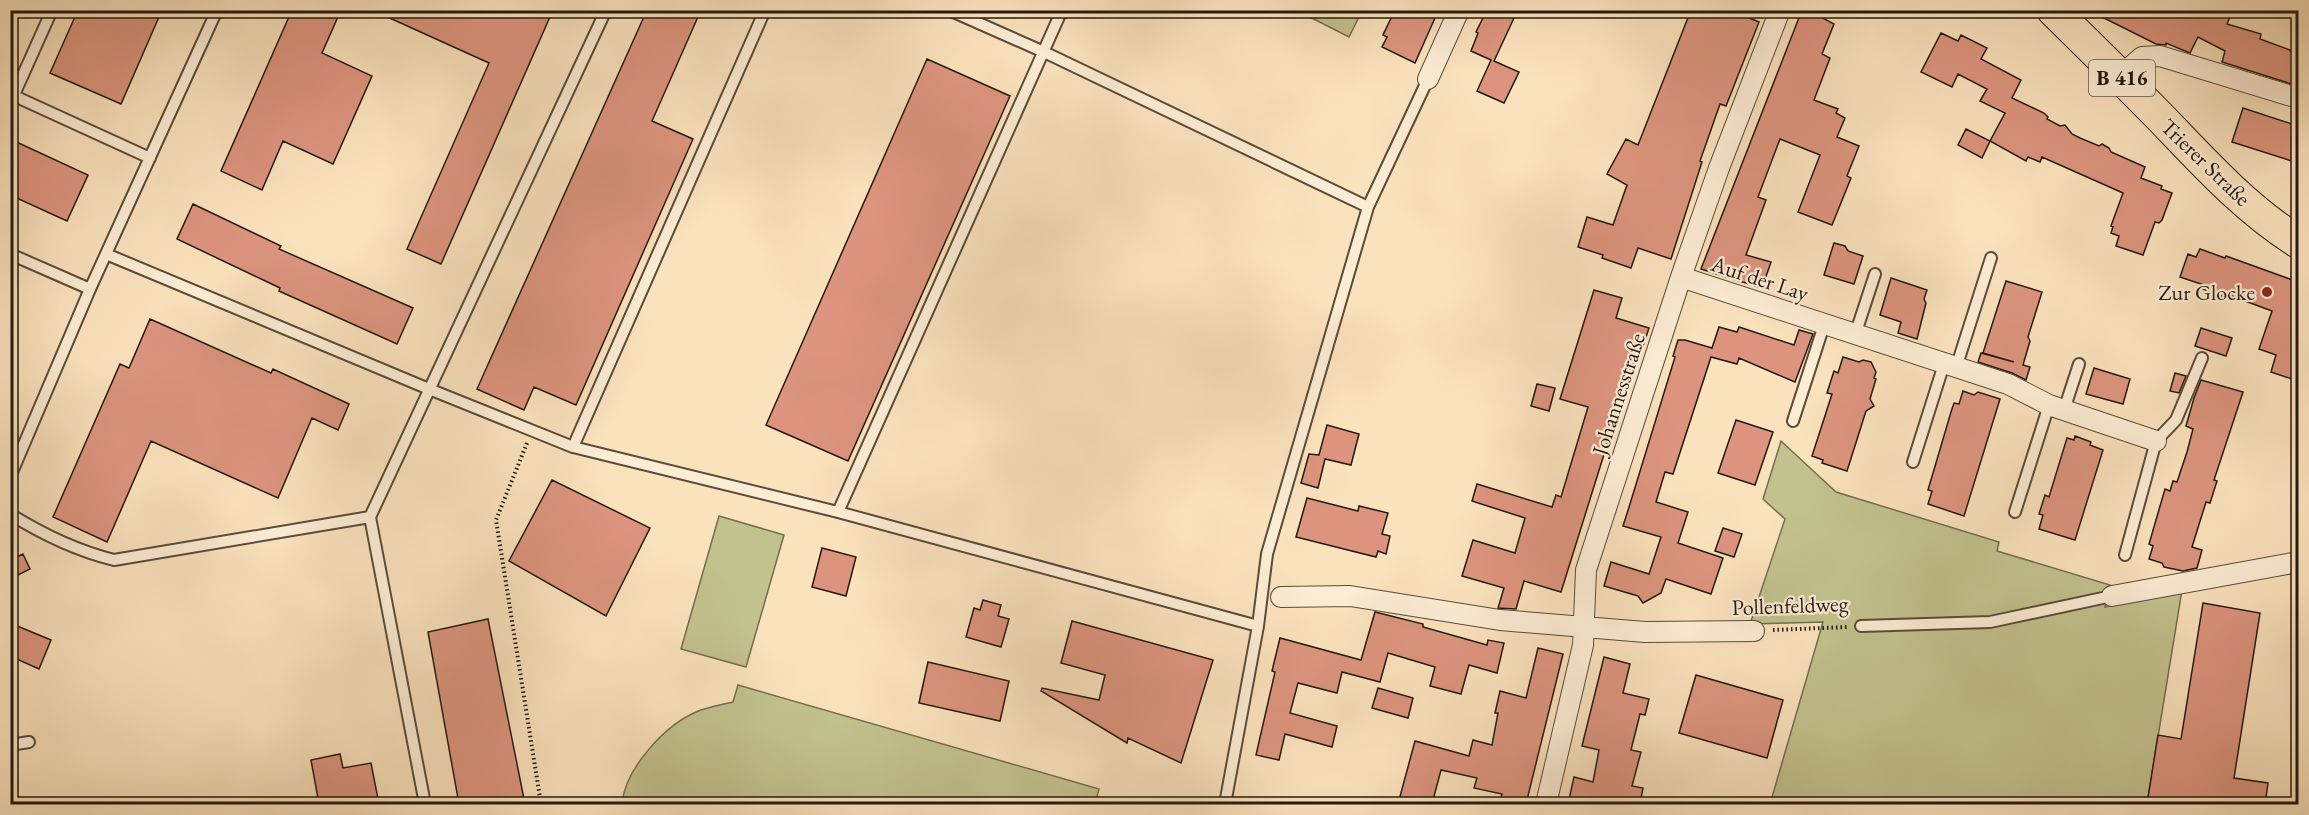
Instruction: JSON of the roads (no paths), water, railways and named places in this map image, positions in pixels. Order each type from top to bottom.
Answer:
[{"type":"main road","name":"Trierer Straße","points":[[2052,10],[2120,76],[2232,192],[2298,242]]},
{"type":"street","points":[[1428,79],[1459,10]]},
{"type":"street","name":"Johannesstraße","points":[[1546,804],[1582,645],[1586,570],[1681,277],[1719,168],[1780,10]]},
{"type":"street","points":[[2120,76],[2142,57],[2160,56],[2298,98]]},
{"type":"street","name":"Auf der Lay","points":[[1681,277],[2008,384],[2056,407],[2156,441]]},
{"type":"street","name":"Pollenfeldweg","points":[[2112,596],[2298,562]]},
{"type":"street","name":"Pollenfeldweg","points":[[1281,597],[1350,596],[1500,620],[1645,632],[1754,631]]},
{"type":"lane","points":[[52,10],[12,94],[150,158]]},
{"type":"lane","points":[[10,477],[90,289],[217,10]]},
{"type":"lane","points":[[425,804],[370,517],[606,10]]},
{"type":"lane","points":[[573,447],[765,10]]},
{"type":"lane","points":[[949,10],[1044,52],[1368,207]]},
{"type":"lane","points":[[838,512],[1062,10]]},
{"type":"lane","points":[[1225,804],[1258,626],[1267,554],[1368,207],[1428,79]]},
{"type":"lane","points":[[106,254],[573,447],[838,512],[1258,626]]},
{"type":"lane","points":[[10,255],[90,289]]},
{"type":"lane","points":[[1913,462],[1990,258]]},
{"type":"lane","points":[[1855,334],[1875,274]]},
{"type":"lane","name":"Auf der Lay","points":[[1793,421],[1824,325]]},
{"type":"lane","points":[[2125,555],[2156,441],[2176,420],[2202,358]]},
{"type":"lane","points":[[2015,512],[2056,407],[2079,364]]},
{"type":"lane","points":[[10,514],[92,555],[114,560],[370,517]]},
{"type":"lane","name":"Pollenfeldweg","points":[[1861,626],[1990,622],[2112,596]]},
{"type":"lane","points":[[10,745],[28,742]]},
{"type":"place","name":"Zur Glocke","points":[[2267,292]]}]
